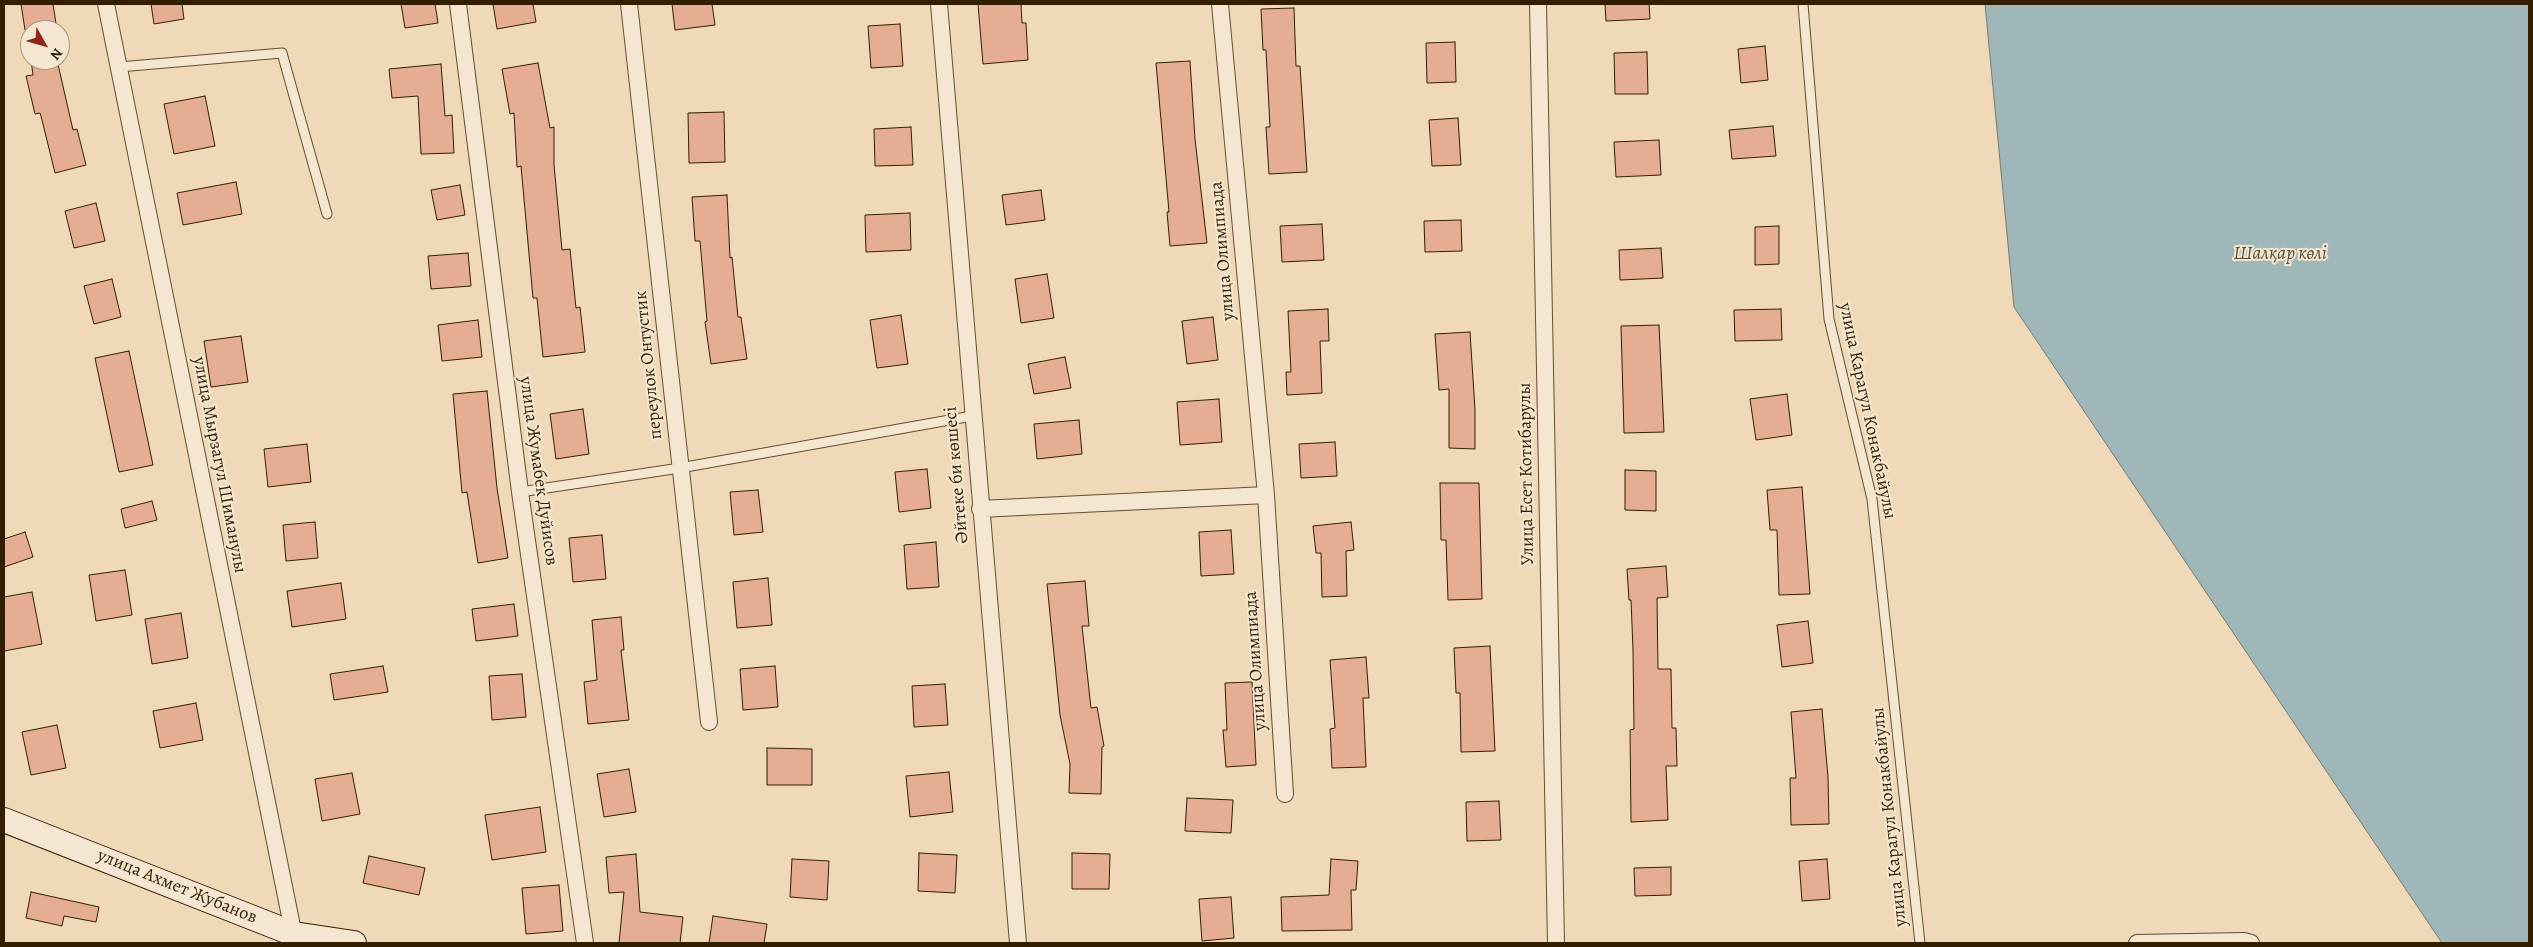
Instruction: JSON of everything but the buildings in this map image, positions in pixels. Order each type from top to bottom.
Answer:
[{"type":"main road","name":"улица Ахмет Жубанов","points":[[4,820],[295,938],[354,943]]},
{"type":"street","name":"улица Мырзагул Шиманулы","points":[[106,4],[295,938]]},
{"type":"street","name":"улица Жумабек Дуйисов","points":[[458,4],[520,492],[585,943]]},
{"type":"street","name":"переулок Онтустик","points":[[629,4],[709,722]]},
{"type":"street","name":"Әйтеке би көшесі","points":[[939,4],[972,416],[1018,943]]},
{"type":"street","name":"улица Олимпиада","points":[[1220,4],[1266,495],[1285,794]]},
{"type":"street","name":"Улица Есет Котибарулы","points":[[1538,4],[1556,943]]},
{"type":"street","points":[[980,509],[1266,495]]},
{"type":"street","points":[[2137,943],[2251,943]]},
{"type":"lane","name":"улица Карагул Конакбайулы","points":[[1803,4],[1828,319],[1872,500],[1920,943]]},
{"type":"lane","points":[[119,67],[282,53],[327,214]]},
{"type":"lane","points":[[520,492],[680,468],[972,416]]},
{"type":"water","name":"Шалқар көлі","points":[[1985,4],[2529,4],[2529,943],[2442,943],[2014,307]]}]
